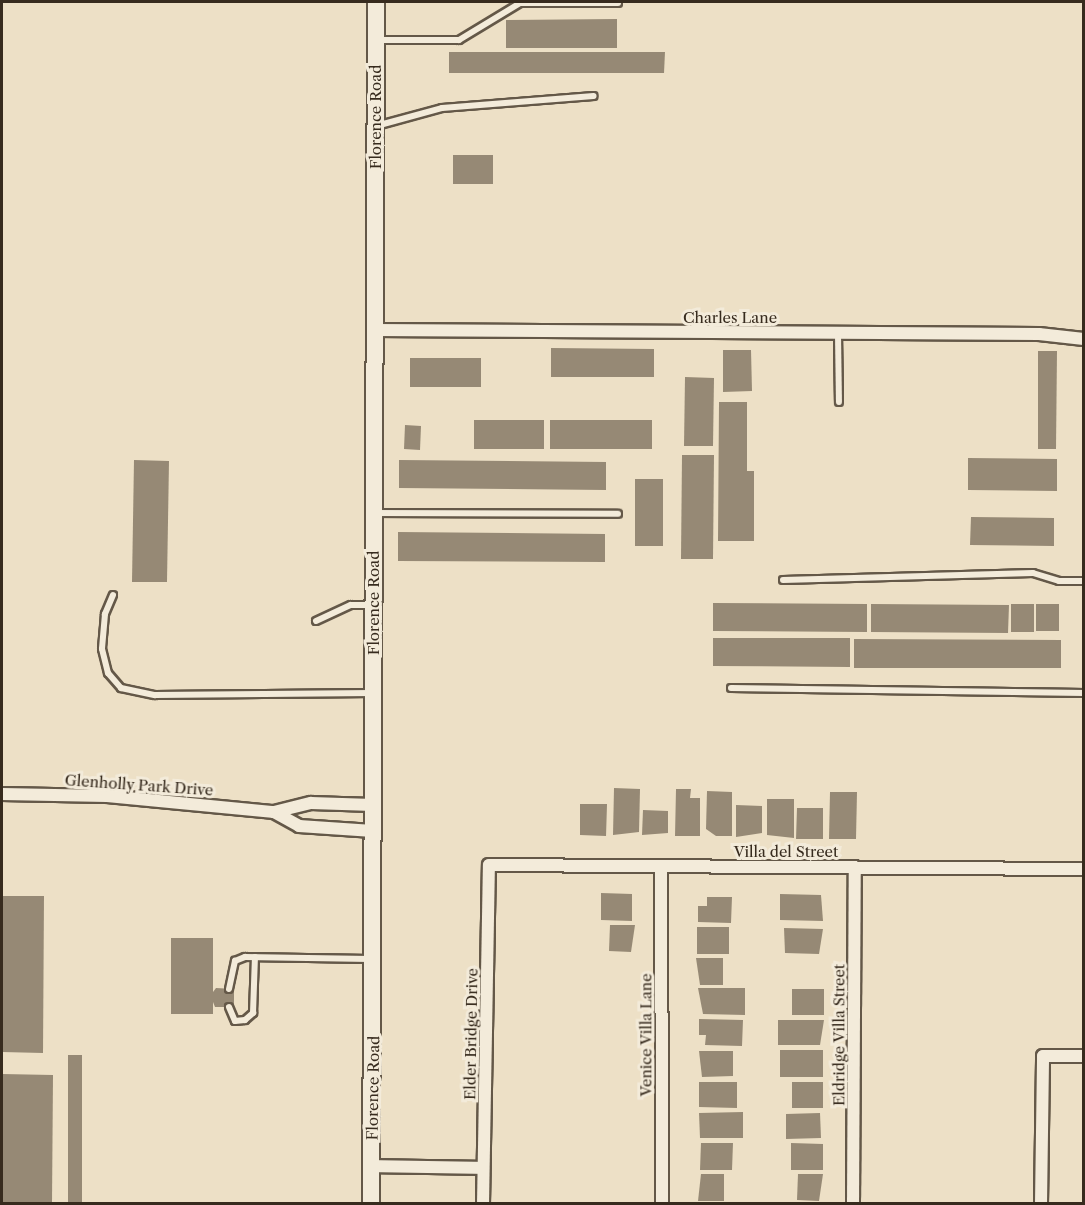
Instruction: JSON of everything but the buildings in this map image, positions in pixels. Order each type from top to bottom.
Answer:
[{"type":"street","name":"Florence Road","points":[[371,1203],[374,960],[376,2]]},
{"type":"street","name":"Charles Lane","points":[[375,330],[1039,334],[1083,339]]},
{"type":"street","name":"Glenholly Park Drive","points":[[2,794],[106,796],[274,812],[311,803],[373,805]]},
{"type":"street","name":"Glenholly Park Drive","points":[[274,812],[299,826],[374,831]]},
{"type":"street","name":"Villa del Street","points":[[489,865],[1083,869]]},
{"type":"street","name":"Elder Bridge Drive","points":[[483,1203],[489,865]]},
{"type":"street","name":"Venice Villa Lane","points":[[661,866],[662,1203]]},
{"type":"street","name":"Eldridge Villa Street","points":[[853,1203],[855,867]]},
{"type":"street","points":[[1041,1203],[1043,1056],[1083,1056]]},
{"type":"street","points":[[372,1166],[483,1168]]},
{"type":"lane","points":[[376,40],[459,40],[520,3],[618,3]]},
{"type":"lane","points":[[375,127],[442,108],[594,96]]},
{"type":"lane","points":[[838,333],[839,402]]},
{"type":"lane","points":[[375,513],[618,514]]},
{"type":"lane","points":[[783,580],[1034,573],[1059,581],[1083,581]]},
{"type":"lane","points":[[113,595],[105,614],[102,649],[108,673],[121,688],[155,695],[374,693]]},
{"type":"lane","points":[[316,621],[351,605],[374,605]]},
{"type":"lane","points":[[731,688],[1083,693]]},
{"type":"lane","points":[[229,988],[235,961],[255,957],[374,960]]},
{"type":"lane","points":[[229,1007],[235,1021],[245,1020],[253,1013],[255,957]]}]
